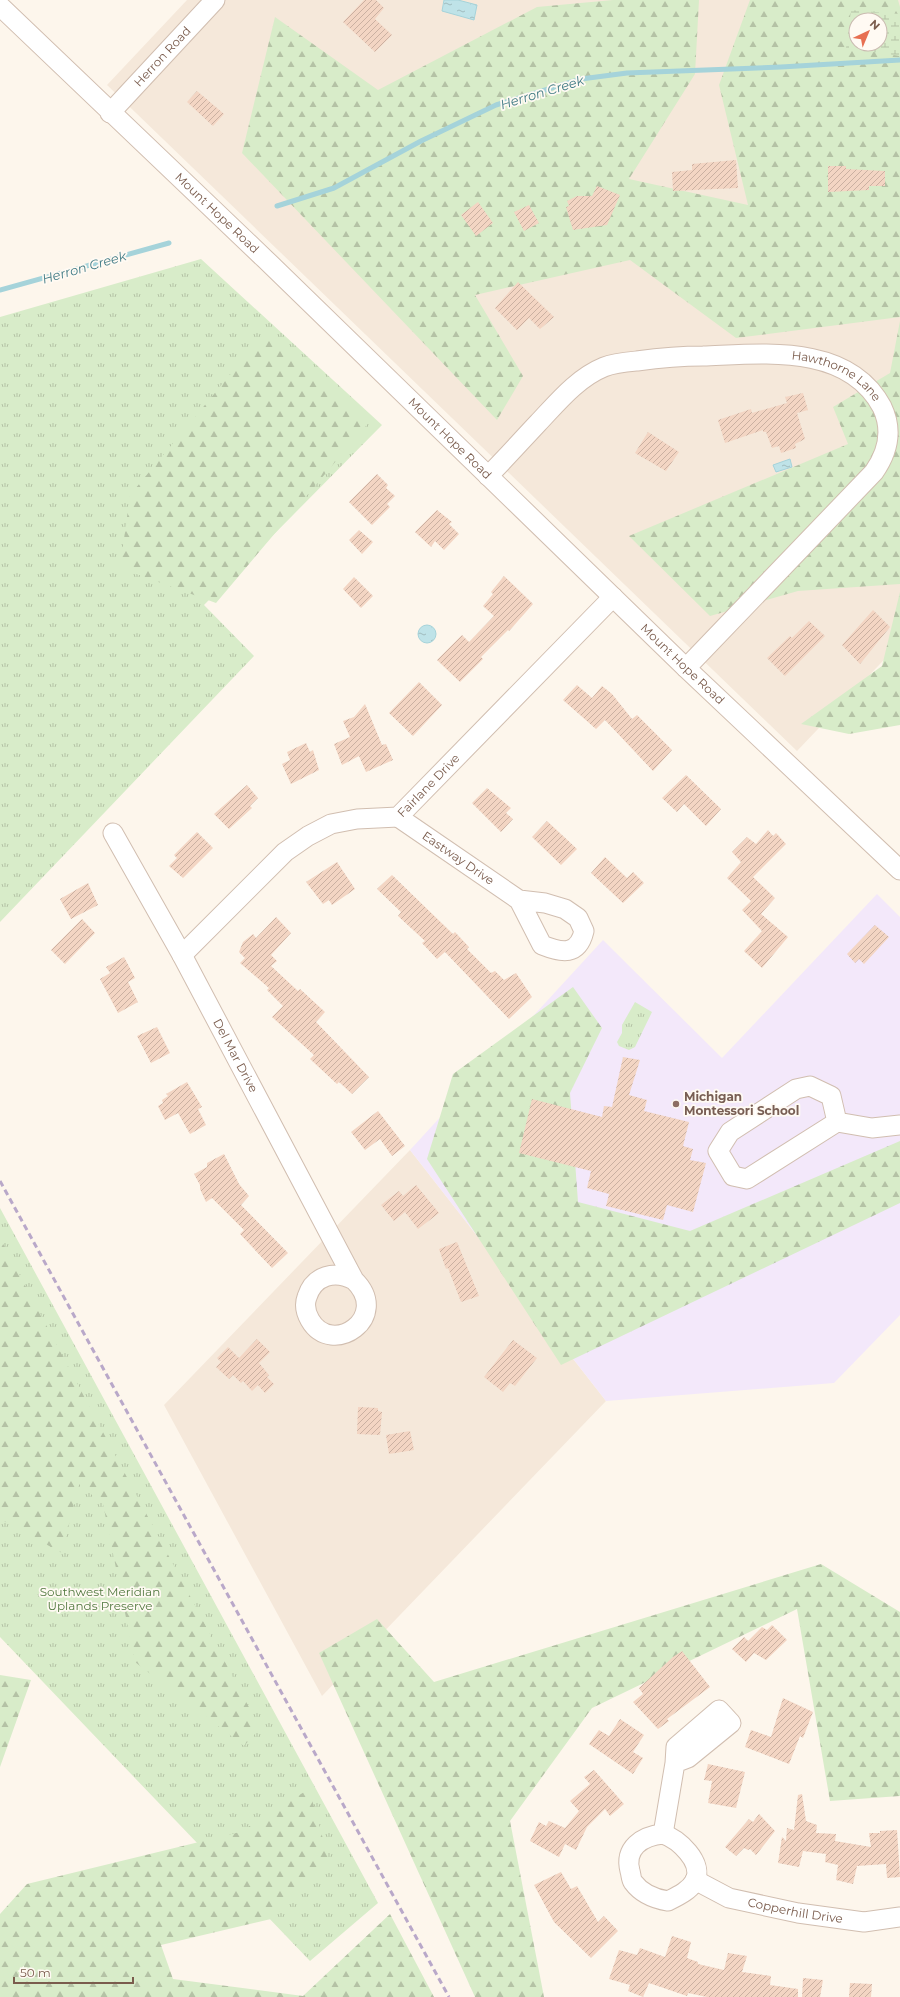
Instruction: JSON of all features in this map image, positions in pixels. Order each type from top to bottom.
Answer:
[{"type":"street","name":"Herron Road","points":[[110,113],[215,0]]},
{"type":"street","name":"Mount Hope Road","points":[[0,6],[110,113],[265,259],[686,668],[900,870]]},
{"type":"street","name":"Hawthorne Lane","points":[[488,476],[574,386],[596,371],[615,364],[676,356],[797,355],[836,366],[856,377],[864,384],[880,404],[887,421],[888,442],[881,462],[863,483],[686,668]]},
{"type":"street","name":"Fairlane Drive","points":[[182,955],[285,852],[308,836],[331,824],[357,819],[398,817],[613,597]]},
{"type":"street","name":"Eastway Drive","points":[[398,817],[519,900]]},
{"type":"street","name":"Del Mar Drive","points":[[113,833],[182,955],[354,1280]]},
{"type":"street","points":[[837,1122],[831,1096],[810,1086],[796,1089],[730,1132],[718,1151],[733,1176],[747,1179],[837,1122],[872,1128],[900,1125]]},
{"type":"street","points":[[663,1834],[675,1763]]},
{"type":"street","points":[[663,1834],[671,1837],[685,1847],[692,1859],[696,1871],[696,1880],[688,1890],[668,1901],[645,1893],[633,1882],[628,1863],[629,1852],[645,1838],[663,1834]]},
{"type":"street","name":"Copperhill Drive","points":[[696,1880],[729,1898],[798,1913],[864,1922],[900,1917]]},
{"type":"shaded area","points":[[187,0],[900,0],[900,643],[797,751],[107,85]]},
{"type":"shaded area","name":"Michigan Montessori School","points":[[877,894],[900,917],[900,1315],[834,1383],[606,1401],[410,1150],[603,940],[722,1058]]},
{"type":"shaded area","points":[[410,1150],[606,1401],[322,1696],[164,1405]]},
{"type":"green space","points":[[613,0],[699,0],[695,74],[629,179],[748,205],[719,85],[750,0],[898,0],[900,7],[900,317],[736,338],[630,260],[475,295],[523,376],[497,420],[242,153],[275,17],[378,90],[537,7]]},
{"type":"green space","points":[[851,10],[876,12],[851,12]]},
{"type":"green space","points":[[888,13],[900,14],[900,56],[873,52],[888,52]]},
{"type":"green space","points":[[848,33],[848,48],[846,48]]},
{"type":"green space","points":[[201,259],[382,425],[204,605],[254,656],[0,922],[0,317]]},
{"type":"green space","points":[[900,321],[900,584],[798,591],[710,616],[629,536],[848,444],[833,407],[890,373]]},
{"type":"green space","points":[[264,334],[369,422],[216,603],[120,568],[130,495]]},
{"type":"green space","points":[[900,592],[900,725],[849,734],[801,724],[882,666]]},
{"type":"green space","points":[[573,987],[602,1028],[570,1093],[578,1202],[690,1231],[900,1141],[900,1203],[561,1365],[427,1159],[453,1074]]},
{"type":"green space","points":[[635,1002],[652,1012],[635,1047],[629,1050],[619,1046],[617,1042],[622,1033],[622,1025]]},
{"type":"green space","name":"Southwest Meridian Uplands Preserve","points":[[0,1208],[378,1903],[310,1961],[0,1637]]},
{"type":"green space","points":[[0,1238],[260,1728],[244,1746],[135,1662],[103,1504],[79,1484],[62,1553],[0,1519]]},
{"type":"green space","points":[[821,1564],[900,1612],[900,1796],[830,1801],[797,1609],[592,1708],[510,1821],[544,1997],[475,1997],[319,1653],[377,1619],[434,1682]]},
{"type":"green space","points":[[0,1675],[31,1680],[0,1767]]},
{"type":"green space","points":[[309,1789],[330,1864],[271,1919],[161,1945],[173,1979],[303,1996],[390,1914],[434,1997],[0,1997],[0,1914],[27,1884],[240,1832]]},
{"type":"water","points":[[444,0],[458,0],[477,5],[474,20],[442,11]]},
{"type":"water","points":[[790,459],[792,467],[776,472],[773,465]]},
{"type":"water","points":[[427,625],[431,626],[435,630],[435,638],[431,642],[427,643],[423,642],[419,638],[418,634],[419,630],[423,626]]},
{"type":"building","points":[[364,0],[376,0],[384,8],[375,19],[392,35],[375,52],[343,22]]},
{"type":"building","points":[[197,91],[224,114],[213,126],[187,102]]},
{"type":"building","points":[[736,160],[738,188],[673,191],[672,172],[692,170],[692,164]]},
{"type":"building","points":[[828,166],[846,166],[846,169],[885,171],[885,186],[869,186],[869,190],[828,192]]},
{"type":"building","points":[[597,186],[620,195],[607,225],[573,230],[566,207],[569,206],[567,201],[577,196],[592,196]]},
{"type":"building","points":[[478,202],[493,223],[476,236],[461,215]]},
{"type":"building","points":[[529,205],[539,223],[524,231],[514,212]]},
{"type":"building","points":[[518,282],[554,317],[540,329],[529,318],[517,330],[495,308]]},
{"type":"building","points":[[803,393],[808,410],[797,413],[805,439],[795,444],[796,448],[781,453],[779,446],[772,448],[766,432],[763,432],[763,430],[725,443],[718,420],[751,409],[752,413],[787,403],[785,397]]},
{"type":"building","points":[[648,432],[679,452],[666,471],[635,453]]},
{"type":"building","points":[[377,474],[388,485],[386,488],[395,496],[387,504],[390,507],[372,525],[349,502]]},
{"type":"building","points":[[437,510],[452,522],[449,524],[459,534],[444,550],[435,541],[431,547],[415,532]]},
{"type":"building","points":[[359,530],[373,542],[362,554],[349,540]]},
{"type":"building","points":[[504,576],[533,604],[509,631],[508,630],[481,657],[483,659],[460,682],[437,660],[462,635],[469,642],[494,616],[483,606],[493,594],[491,592]]},
{"type":"building","points":[[354,577],[373,596],[361,608],[343,589]]},
{"type":"building","points":[[873,610],[890,627],[860,664],[842,645]]},
{"type":"building","points":[[809,621],[825,636],[785,676],[767,658],[790,636],[792,638]]},
{"type":"building","points":[[419,682],[442,705],[413,736],[389,713]]},
{"type":"building","points":[[577,685],[592,698],[602,686],[612,694],[632,719],[637,715],[672,750],[653,771],[605,720],[596,729],[563,700]]},
{"type":"building","points":[[365,704],[382,745],[386,744],[393,760],[366,772],[359,756],[342,765],[334,744],[350,737],[343,721],[354,717]]},
{"type":"building","points":[[306,743],[310,752],[313,750],[319,770],[291,784],[282,764],[290,760],[287,752]]},
{"type":"building","points":[[686,775],[721,809],[706,826],[684,804],[677,812],[662,798]]},
{"type":"building","points":[[247,785],[258,798],[250,806],[252,808],[229,829],[214,814]]},
{"type":"building","points":[[487,788],[511,808],[506,813],[513,819],[501,832],[472,803]]},
{"type":"building","points":[[547,821],[577,849],[561,865],[532,837]]},
{"type":"building","points":[[768,830],[773,836],[776,833],[786,844],[753,877],[775,898],[761,914],[788,937],[762,968],[744,951],[762,931],[742,910],[751,901],[727,878],[741,862],[732,852],[747,837],[756,844]]},
{"type":"building","points":[[197,832],[213,848],[183,878],[169,866],[177,858],[174,855]]},
{"type":"building","points":[[605,857],[627,878],[633,872],[644,883],[623,903],[591,873]]},
{"type":"building","points":[[337,862],[355,889],[332,905],[329,900],[323,904],[306,882]]},
{"type":"building","points":[[392,875],[453,934],[455,932],[469,947],[467,949],[491,973],[495,971],[504,980],[516,973],[532,997],[509,1019],[445,952],[437,959],[422,943],[425,941],[398,916],[401,912],[377,889]]},
{"type":"building","points":[[88,883],[98,905],[71,919],[60,899]]},
{"type":"building","points":[[276,917],[291,933],[271,955],[277,961],[271,966],[298,991],[300,989],[325,1012],[316,1022],[369,1077],[352,1094],[339,1082],[337,1084],[310,1059],[314,1055],[272,1017],[283,1006],[267,990],[269,988],[240,963],[245,958],[239,952],[243,942],[253,934],[256,938]]},
{"type":"building","points":[[82,919],[95,933],[65,964],[51,950]]},
{"type":"building","points":[[875,925],[889,937],[864,964],[859,959],[855,963],[847,954]]},
{"type":"building","points":[[124,957],[135,978],[128,982],[138,1002],[118,1013],[100,979],[110,973],[106,967]]},
{"type":"building","points":[[157,1027],[170,1053],[151,1063],[137,1036]]},
{"type":"building","points":[[623,1057],[640,1060],[629,1095],[647,1100],[644,1111],[689,1122],[683,1146],[693,1149],[690,1160],[706,1163],[693,1212],[667,1205],[663,1220],[606,1206],[609,1194],[587,1188],[591,1171],[519,1153],[532,1099],[602,1117],[604,1106],[612,1107]]},
{"type":"building","points":[[187,1082],[202,1107],[198,1109],[206,1125],[190,1134],[178,1113],[165,1120],[158,1106],[163,1103],[162,1100],[168,1096],[166,1094]]},
{"type":"building","points":[[378,1111],[405,1146],[392,1156],[380,1139],[365,1150],[351,1132]]},
{"type":"building","points":[[224,1154],[239,1184],[249,1196],[241,1205],[288,1253],[272,1268],[240,1234],[244,1230],[212,1198],[206,1202],[200,1189],[200,1185],[194,1174],[207,1167],[207,1163]]},
{"type":"building","points":[[416,1185],[439,1213],[418,1229],[405,1212],[394,1221],[381,1205],[399,1191],[403,1196]]},
{"type":"building","points":[[457,1242],[479,1296],[461,1302],[448,1268],[446,1269],[439,1249]]},
{"type":"building","points":[[257,1339],[270,1352],[259,1363],[269,1375],[267,1377],[274,1384],[265,1393],[258,1385],[252,1391],[243,1381],[241,1383],[233,1375],[229,1379],[216,1367],[221,1362],[217,1358],[228,1347],[239,1358]]},
{"type":"building","points":[[513,1340],[537,1358],[515,1386],[510,1383],[503,1392],[484,1377]]},
{"type":"building","points":[[358,1407],[378,1408],[378,1411],[382,1412],[380,1435],[357,1434]]},
{"type":"building","points":[[410,1431],[414,1450],[389,1454],[386,1435]]},
{"type":"building","points":[[772,1625],[787,1640],[766,1660],[754,1653],[746,1662],[732,1649],[744,1637],[748,1641],[762,1627],[767,1630]]},
{"type":"building","points":[[682,1651],[710,1687],[667,1719],[669,1721],[658,1729],[633,1702],[643,1694],[639,1688],[673,1657]]},
{"type":"building","points":[[783,1698],[813,1712],[803,1738],[800,1736],[789,1764],[745,1747],[751,1730],[771,1737]]},
{"type":"building","points":[[620,1719],[644,1735],[633,1752],[643,1758],[633,1774],[589,1744],[599,1730],[609,1736]]},
{"type":"building","points":[[708,1764],[745,1772],[736,1808],[708,1803],[712,1781],[704,1780]]},
{"type":"building","points":[[594,1770],[624,1804],[610,1816],[605,1809],[587,1827],[576,1850],[565,1844],[559,1857],[530,1841],[539,1822],[546,1826],[549,1821],[565,1828],[579,1811],[570,1801],[590,1784],[584,1777]]},
{"type":"building","points":[[802,1794],[806,1821],[817,1825],[816,1833],[836,1834],[835,1841],[871,1847],[869,1833],[897,1830],[900,1877],[887,1878],[886,1864],[857,1866],[853,1884],[836,1880],[838,1865],[825,1862],[826,1854],[803,1851],[799,1867],[778,1863],[782,1837],[786,1841],[787,1828],[794,1830],[798,1795]]},
{"type":"building","points":[[759,1814],[775,1831],[756,1855],[750,1849],[748,1850],[744,1848],[736,1856],[725,1847],[749,1819],[753,1822]]},
{"type":"building","points":[[561,1872],[571,1889],[577,1886],[598,1922],[604,1916],[618,1931],[591,1958],[554,1922],[534,1885]]},
{"type":"building","points":[[672,1936],[691,1942],[687,1958],[698,1962],[698,1964],[724,1970],[728,1953],[747,1956],[742,1972],[771,1976],[770,1985],[798,1989],[798,1997],[707,1997],[688,1993],[687,1996],[649,1983],[643,1997],[628,1991],[630,1985],[609,1979],[619,1950],[637,1955],[640,1948],[665,1957]]},
{"type":"building","points":[[803,1978],[823,1980],[820,1997],[802,1997]]},
{"type":"building","points":[[850,1983],[872,1984],[871,1997],[849,1997]]},
{"type":"waterway","name":"Herron Creek","points":[[277,206],[334,188],[421,141],[496,105],[581,79],[627,73],[781,67],[900,60]]},
{"type":"waterway","name":"Herron Creek","points":[[0,290],[169,243]]},
{"type":"railway","points":[[0,1181],[449,1997]]},
{"type":"place","name":"Michigan Montessori School","points":[[676,1104]]}]
